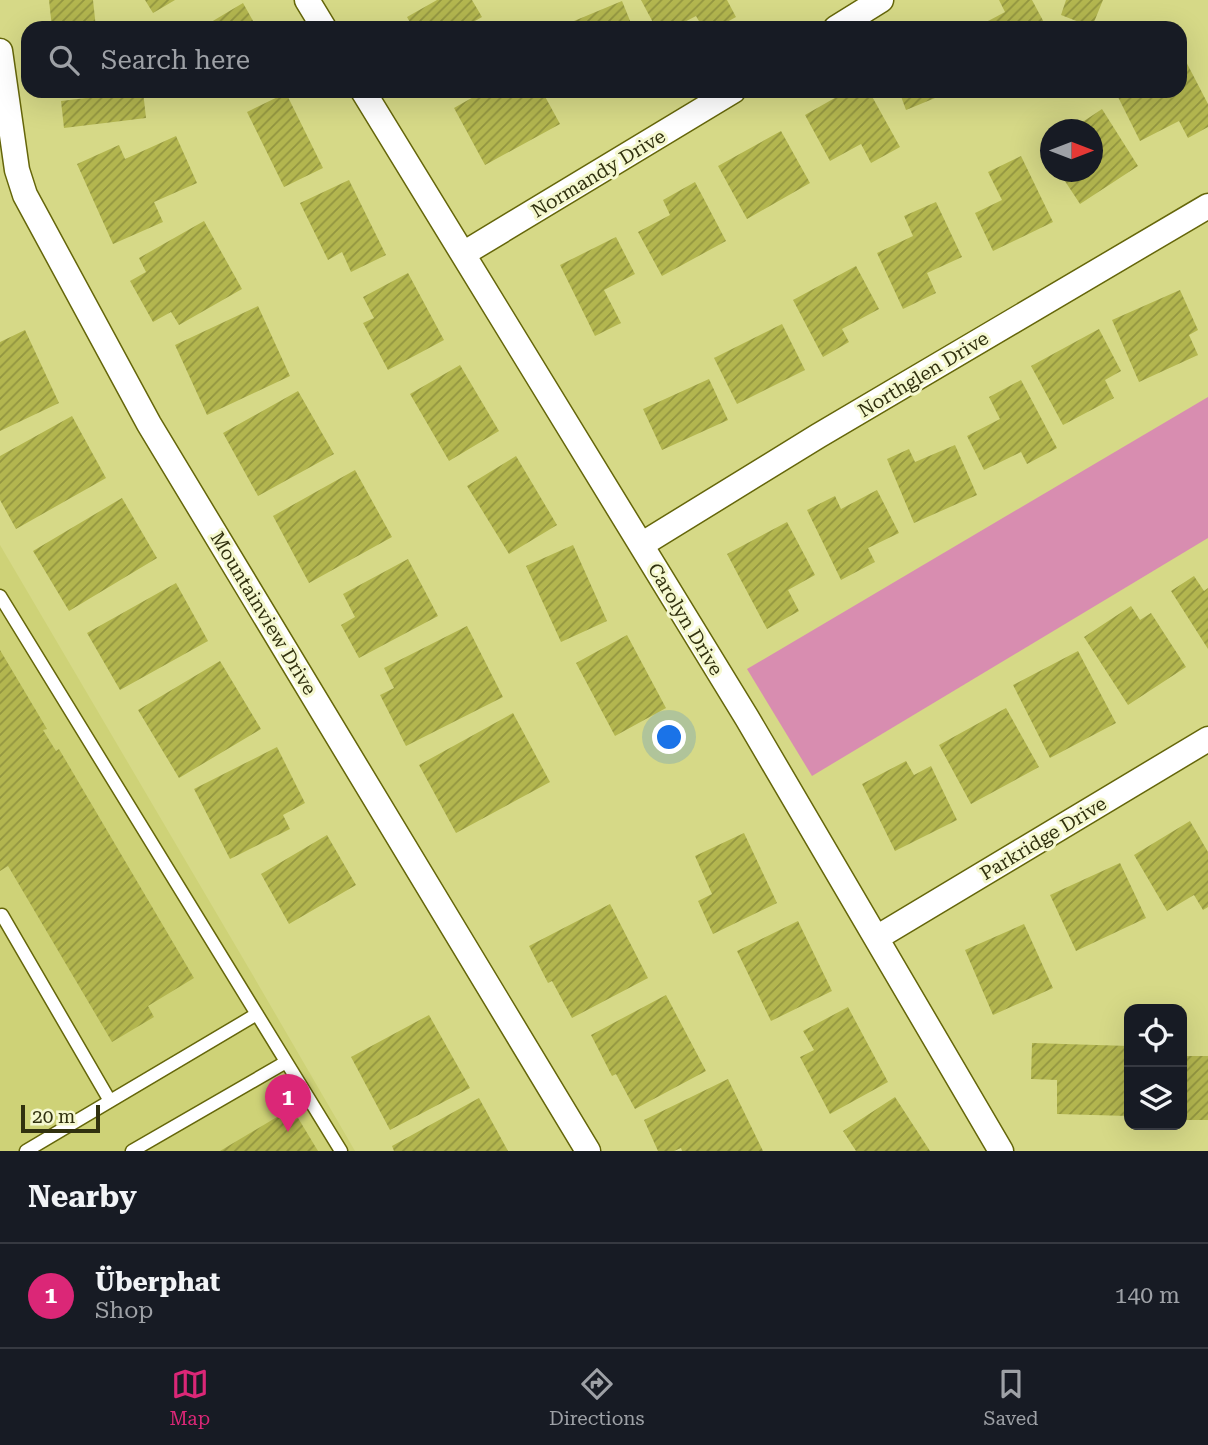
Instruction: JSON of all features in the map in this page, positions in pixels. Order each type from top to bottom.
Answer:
[{"type":"street","points":[[307,0],[320,21]]},
{"type":"street","points":[[847,21],[881,0]]},
{"type":"street","name":"Mountainview Drive","points":[[0,51],[17,170],[25,195],[149,424],[588,1151]]},
{"type":"street","name":"Carolyn Drive","points":[[367,98],[878,937],[1001,1151]]},
{"type":"street","name":"Normandy Drive","points":[[463,254],[721,98]]},
{"type":"street","name":"Northglen Drive","points":[[641,545],[818,436],[1208,206]]},
{"type":"street","name":"Parkridge Drive","points":[[878,937],[1208,739]]},
{"type":"lane","points":[[0,596],[341,1151]]},
{"type":"lane","points":[[0,916],[2,915],[110,1101]]},
{"type":"lane","points":[[26,1151],[257,1014]]},
{"type":"lane","points":[[132,1151],[286,1062]]},
{"type":"shaded area","points":[[1208,397],[1208,538],[812,776],[747,669]]},
{"type":"shaded area","points":[[0,545],[251,972],[355,1151],[0,1151]]},
{"type":"building","points":[[49,0],[93,0],[95,21],[51,21]]},
{"type":"building","points":[[145,0],[175,0],[153,13]]},
{"type":"building","points":[[437,0],[472,0],[482,17],[475,21],[409,21],[407,17]]},
{"type":"building","points":[[641,0],[727,0],[736,17],[729,21],[699,21],[696,16],[686,21],[652,21]]},
{"type":"building","points":[[999,0],[1032,0],[1043,21],[988,21],[1005,12]]},
{"type":"building","points":[[1066,0],[1103,0],[1094,21],[1076,21],[1061,15]]},
{"type":"building","points":[[622,1],[630,21],[574,21]]},
{"type":"building","points":[[243,3],[253,21],[213,21]]},
{"type":"building","points":[[1187,64],[1208,104],[1208,127],[1188,138],[1179,121],[1140,141],[1118,98],[1187,98]]},
{"type":"building","points":[[144,98],[146,118],[64,128],[61,101]]},
{"type":"building","points":[[276,98],[288,98],[323,168],[284,187],[247,112]]},
{"type":"building","points":[[472,98],[546,98],[560,124],[485,165],[454,108]]},
{"type":"building","points":[[835,98],[873,98],[900,147],[871,163],[861,144],[830,161],[805,115]]},
{"type":"building","points":[[902,98],[935,98],[906,110]]},
{"type":"building","points":[[1102,109],[1138,166],[1080,204],[1066,182],[1103,182],[1103,119],[1087,119]]},
{"type":"building","points":[[781,131],[810,183],[747,219],[718,166]]},
{"type":"building","points":[[176,136],[197,183],[154,202],[163,222],[113,244],[77,164],[119,145],[125,159]]},
{"type":"building","points":[[1021,156],[1053,222],[993,251],[975,213],[1002,200],[988,172]]},
{"type":"building","points":[[349,180],[386,255],[351,272],[342,252],[328,260],[300,203]]},
{"type":"building","points":[[695,182],[726,241],[662,276],[638,232],[670,215],[663,200]]},
{"type":"building","points":[[936,202],[962,257],[927,273],[936,293],[903,309],[877,253],[913,236],[904,216]]},
{"type":"building","points":[[204,221],[242,289],[179,325],[171,312],[153,322],[130,281],[146,272],[139,258]]},
{"type":"building","points":[[616,237],[635,274],[604,290],[621,323],[595,336],[560,265]]},
{"type":"building","points":[[856,266],[879,309],[842,329],[849,342],[823,357],[793,300]]},
{"type":"building","points":[[408,273],[444,340],[388,370],[363,323],[374,318],[363,297]]},
{"type":"building","points":[[1180,290],[1198,330],[1189,335],[1198,355],[1139,382],[1112,320]]},
{"type":"building","points":[[258,306],[290,376],[207,415],[175,345]]},
{"type":"building","points":[[782,324],[805,370],[737,404],[714,358]]},
{"type":"building","points":[[1099,329],[1121,371],[1105,380],[1114,398],[1063,425],[1031,366]]},
{"type":"building","points":[[25,330],[59,403],[0,431],[0,342]]},
{"type":"building","points":[[460,365],[499,431],[449,461],[410,394]]},
{"type":"building","points":[[709,379],[728,420],[662,450],[643,409]]},
{"type":"building","points":[[1021,380],[1057,448],[1027,464],[1021,452],[984,470],[967,436],[1000,419],[989,397]]},
{"type":"building","points":[[298,391],[334,454],[258,496],[223,433]]},
{"type":"building","points":[[72,416],[106,478],[16,529],[0,500],[0,456]]},
{"type":"building","points":[[955,445],[977,495],[914,523],[887,459],[909,449],[915,462]]},
{"type":"building","points":[[516,456],[557,525],[509,554],[467,486]]},
{"type":"building","points":[[355,470],[392,537],[309,583],[273,516]]},
{"type":"building","points":[[877,490],[899,533],[868,548],[875,562],[841,580],[807,510],[835,496],[841,509]]},
{"type":"building","points":[[122,498],[157,558],[69,611],[33,551]]},
{"type":"building","points":[[787,522],[815,575],[788,590],[799,611],[767,629],[727,554]]},
{"type":"building","points":[[573,545],[607,621],[561,642],[526,566]]},
{"type":"building","points":[[408,559],[438,616],[359,658],[341,625],[355,617],[343,594]]},
{"type":"building","points":[[1194,576],[1204,591],[1208,588],[1208,649],[1171,591]]},
{"type":"building","points":[[176,583],[208,641],[120,690],[87,633]]},
{"type":"building","points":[[1131,606],[1140,620],[1151,613],[1186,667],[1128,705],[1084,637]]},
{"type":"building","points":[[467,626],[503,697],[406,746],[380,695],[394,688],[384,668]]},
{"type":"building","points":[[627,635],[666,708],[615,736],[576,663]]},
{"type":"building","points":[[0,650],[47,729],[43,730],[56,751],[59,749],[194,978],[148,1006],[154,1017],[112,1042],[8,866],[0,871]]},
{"type":"building","points":[[1078,651],[1116,723],[1050,758],[1013,685]]},
{"type":"building","points":[[220,661],[261,729],[179,778],[138,710]]},
{"type":"building","points":[[1006,708],[1039,767],[971,804],[939,745]]},
{"type":"building","points":[[513,713],[550,782],[456,833],[419,765]]},
{"type":"building","points":[[277,747],[305,803],[283,815],[290,829],[230,859],[194,789]]},
{"type":"building","points":[[906,761],[914,775],[931,766],[957,820],[895,851],[862,784]]},
{"type":"building","points":[[1190,821],[1208,852],[1208,907],[1203,910],[1194,895],[1167,911],[1134,855]]},
{"type":"building","points":[[744,833],[777,903],[713,934],[698,901],[712,894],[695,856]]},
{"type":"building","points":[[327,835],[356,885],[289,924],[261,874]]},
{"type":"building","points":[[1120,863],[1146,918],[1076,951],[1050,895]]},
{"type":"building","points":[[610,904],[648,978],[572,1018],[552,981],[548,983],[529,946]]},
{"type":"building","points":[[798,921],[832,991],[771,1021],[737,951]]},
{"type":"building","points":[[1024,924],[1053,988],[993,1015],[965,950]]},
{"type":"building","points":[[666,995],[706,1071],[635,1109],[616,1074],[612,1076],[591,1035]]},
{"type":"building","points":[[848,1007],[888,1082],[830,1114],[800,1057],[814,1050],[803,1031]]},
{"type":"building","points":[[429,1015],[470,1088],[390,1130],[351,1057]]},
{"type":"building","points":[[1032,1043],[1124,1046],[1124,1116],[1057,1114],[1057,1080],[1031,1079]]},
{"type":"building","points":[[1187,1056],[1208,1056],[1208,1120],[1187,1120]]},
{"type":"building","points":[[728,1079],[763,1151],[682,1151],[681,1148],[658,1151],[644,1120]]},
{"type":"building","points":[[895,1097],[930,1151],[856,1151],[843,1131]]},
{"type":"building","points":[[479,1098],[508,1151],[394,1151],[392,1146]]},
{"type":"building","points":[[292,1108],[318,1151],[220,1151]]},
{"type":"place","name":"Überphat","points":[[288,1132]]}]
